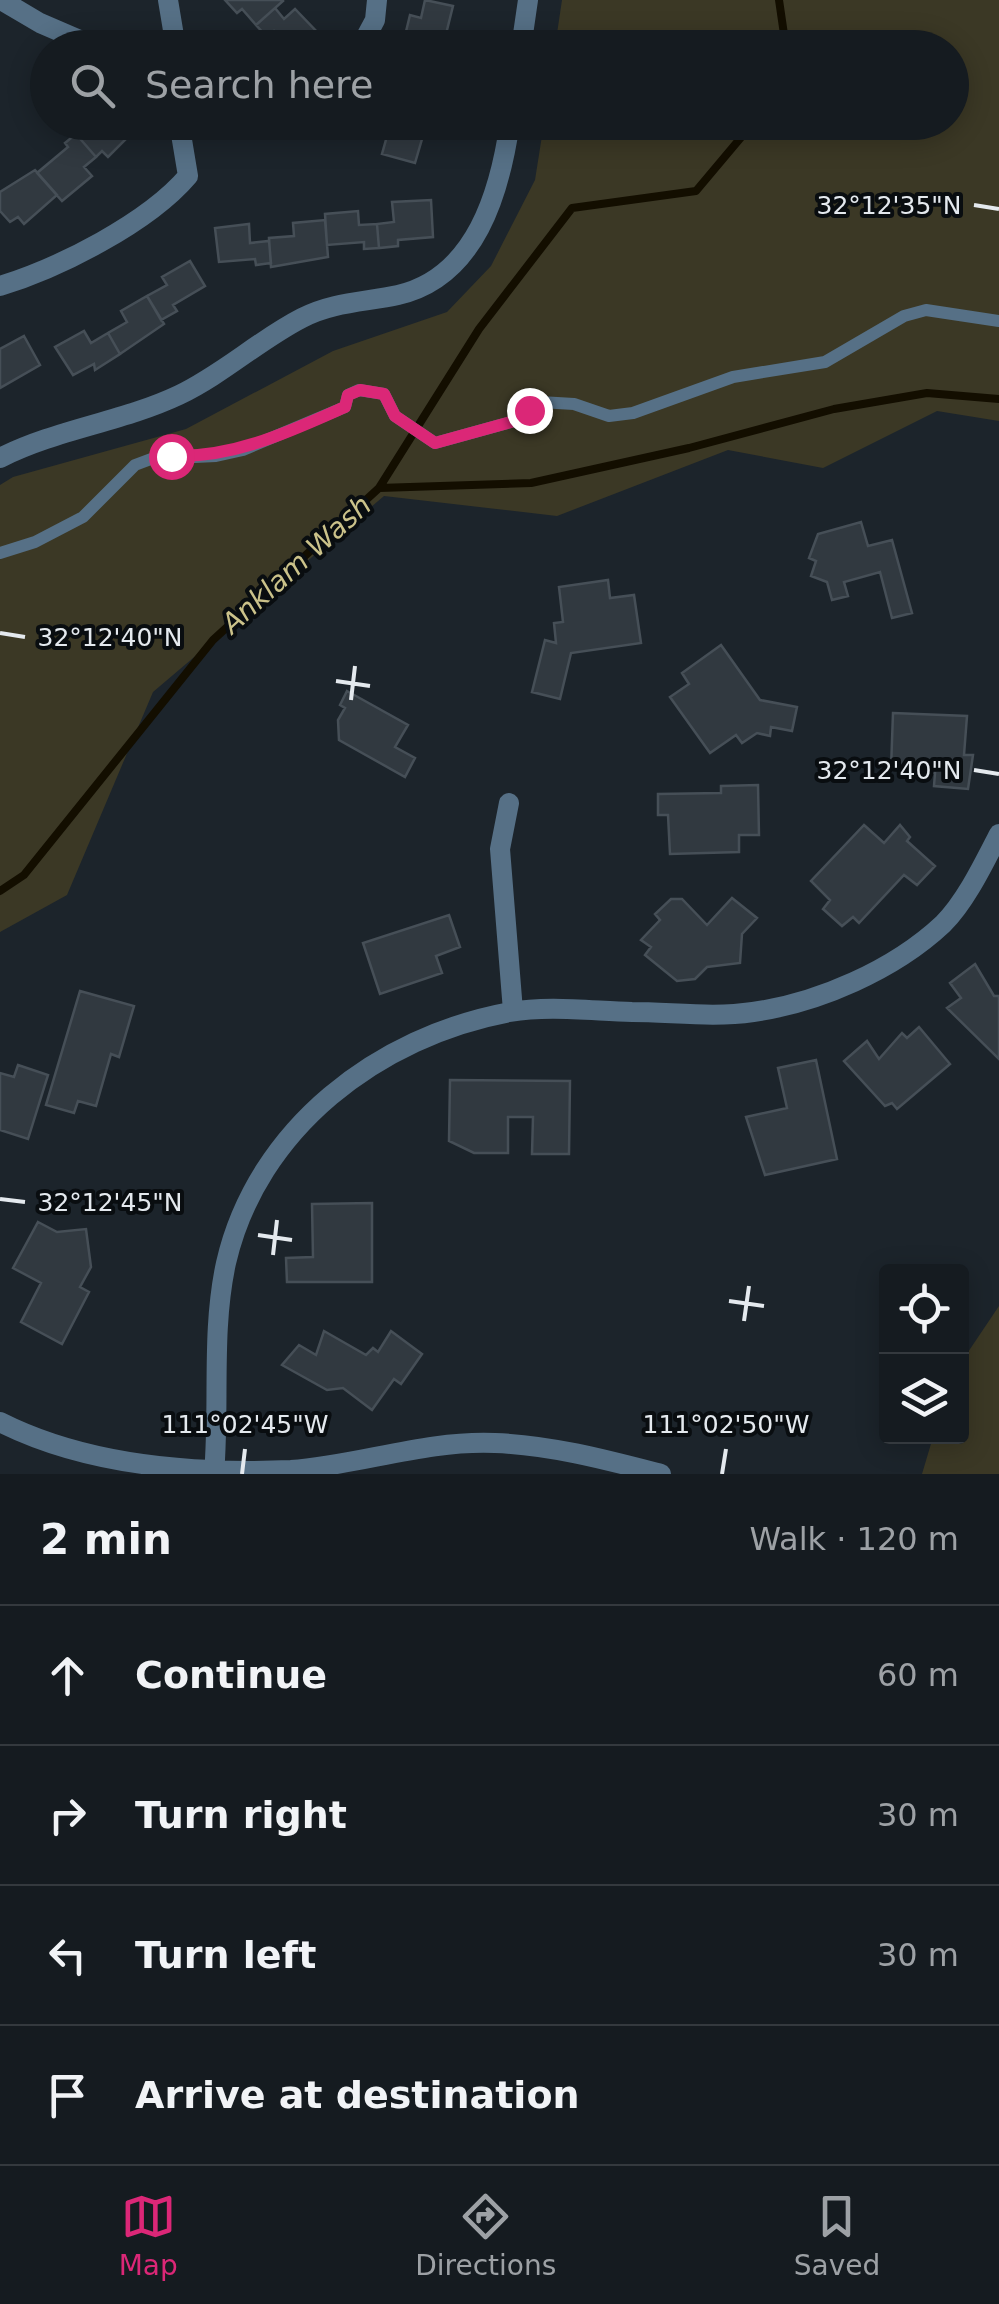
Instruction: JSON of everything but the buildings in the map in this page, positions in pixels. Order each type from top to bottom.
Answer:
[{"type":"street","points":[[1,0],[56,30]]},
{"type":"street","points":[[168,0],[173,30]]},
{"type":"street","points":[[370,30],[377,0]]},
{"type":"street","points":[[524,30],[528,0]]},
{"type":"street","points":[[0,286],[26,278],[168,199],[188,176],[183,140]]},
{"type":"street","points":[[0,458],[28,444],[181,394],[306,316],[351,301],[423,289],[451,268],[474,238],[504,166],[508,140]]},
{"type":"street","points":[[509,803],[500,850],[513,1011]]},
{"type":"street","points":[[214,1472],[218,1314],[226,1261],[246,1204],[282,1145],[325,1099],[378,1059],[440,1030],[513,1011],[751,1013],[827,995],[902,953],[944,923],[999,834]]},
{"type":"street","points":[[0,1422],[70,1448],[176,1470],[294,1470],[411,1446],[496,1442],[592,1456],[660,1474]]},
{"type":"lane","points":[[0,553],[35,542],[83,516],[136,465],[151,458],[216,456],[244,450],[345,407],[348,395],[360,390],[384,394],[395,416],[435,443],[511,422],[540,402],[574,404],[609,416],[632,414],[734,377],[826,362],[904,316],[926,310],[999,321]]},
{"type":"shaded area","points":[[562,0],[999,0],[999,421],[937,411],[823,468],[728,450],[557,516],[384,496],[153,692],[67,895],[0,932],[0,485],[13,477],[186,429],[333,351],[447,312],[491,266],[535,180],[541,140],[969,140],[969,30],[558,30]]},
{"type":"shaded area","points":[[999,1306],[999,1474],[922,1474],[931,1444],[969,1444],[969,1351]]},
{"type":"waterway","points":[[779,0],[783,30]]},
{"type":"waterway","points":[[379,488],[479,329],[572,208],[696,191],[739,140]]},
{"type":"waterway","name":"Anklam Wash","points":[[0,891],[24,875],[213,640],[379,488],[531,483],[689,448],[834,409],[927,393],[999,399]]},
{"type":"route","points":[[171,456],[216,456],[244,450],[345,407],[348,395],[360,390],[384,394],[395,416],[426,441],[435,443],[511,422],[529,410]]}]
